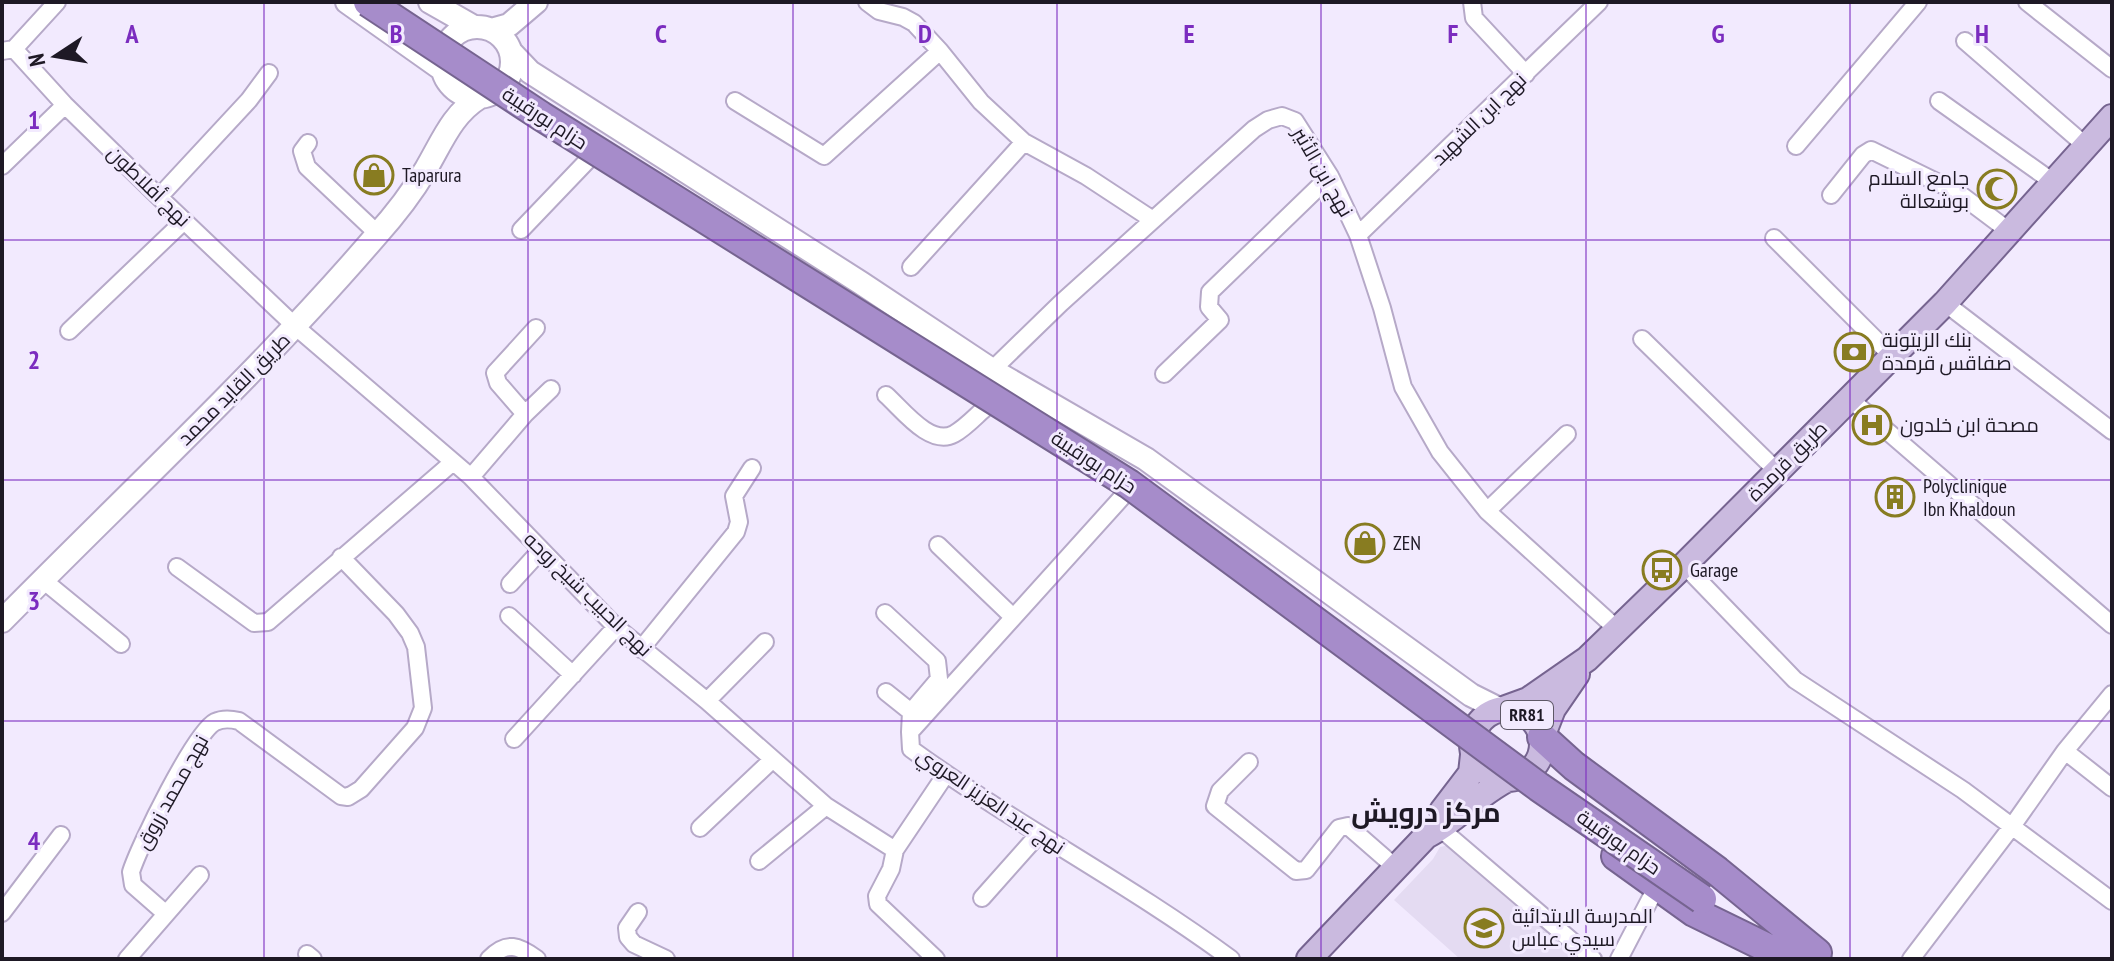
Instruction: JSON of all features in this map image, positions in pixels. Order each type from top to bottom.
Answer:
[{"type":"highway","name":"حزام بورقيبة","points":[[368,2],[541,116],[1129,484],[1539,787],[1807,957]]},
{"type":"highway","name":"حزام بورقيبة","points":[[401,2],[552,103],[1140,472],[1706,891]]},
{"type":"highway","points":[[1542,737],[1585,775],[1717,871],[1807,957]]},
{"type":"highway","points":[[1508,779],[1694,912],[1807,957]]},
{"type":"main road","points":[[347,2],[445,75],[464,95],[483,96],[496,92],[510,74],[510,38],[517,20],[536,2]]},
{"type":"main road","points":[[430,2],[506,41],[510,50]]},
{"type":"main road","points":[[445,75],[442,58],[445,46],[462,30],[517,20]]},
{"type":"main road","name":"حزام بورقيبة","points":[[510,50],[530,72],[992,370],[1146,459],[1471,695],[1502,708]]},
{"type":"main road","name":"طريق القايد محمد","points":[[442,138],[448,103],[445,75]]},
{"type":"main road","name":"طريق القايد محمد","points":[[2,621],[296,327],[378,234],[427,167],[463,108],[483,96]]},
{"type":"main road","name":"حزام بورقيبة","points":[[483,96],[500,102],[587,161],[1124,495],[1473,751]]},
{"type":"main road","name":"طريق قرمدة","points":[[1502,708],[1528,700],[1587,659],[1893,357],[2112,118]]},
{"type":"main road","points":[[839,316],[861,283]]},
{"type":"main road","points":[[1200,552],[1230,520]]},
{"type":"main road","name":"طريق قرمدة","points":[[1542,737],[1553,709],[1587,659]]},
{"type":"main road","name":"RR81","points":[[1313,958],[1395,867],[1434,833],[1473,800],[1508,779],[1530,771],[1542,750],[1542,737],[1539,728],[1526,713],[1502,708],[1481,719],[1472,737],[1471,773],[1434,820],[1434,833]]},
{"type":"main road","points":[[1473,751],[1486,773],[1508,779]]},
{"type":"street","points":[[8,50],[57,2]]},
{"type":"street","points":[[867,2],[879,11],[914,23],[981,102],[1024,142],[1086,176],[1153,220]]},
{"type":"street","points":[[1472,2],[1474,18],[1526,74]]},
{"type":"street","name":"نهج ابن الشهيد","points":[[1358,235],[1599,2]]},
{"type":"street","points":[[1796,146],[1918,2]]},
{"type":"street","points":[[2027,2],[2112,69]]},
{"type":"street","points":[[1965,41],[2086,146]]},
{"type":"street","name":"نهج أفلاطون","points":[[8,50],[296,327]]},
{"type":"street","points":[[735,101],[824,156],[940,51]]},
{"type":"street","points":[[159,197],[249,100],[269,73]]},
{"type":"street","points":[[1939,101],[2053,182]]},
{"type":"street","points":[[2,166],[65,105]]},
{"type":"street","name":"نهج ابن الأثير","points":[[992,370],[1061,303],[1254,129],[1282,116],[1295,121],[1330,176],[1358,235],[1403,387],[1440,452],[1487,511],[1617,629]]},
{"type":"street","points":[[911,267],[1024,142]]},
{"type":"street","points":[[308,143],[302,151],[307,167],[378,234]]},
{"type":"street","points":[[1831,195],[1863,155],[1871,150],[1957,192],[2009,231]]},
{"type":"street","points":[[521,230],[587,161]]},
{"type":"street","points":[[1164,374],[1220,320],[1209,307],[1210,292],[1330,176]]},
{"type":"street","points":[[69,331],[184,221]]},
{"type":"street","points":[[1774,238],[1893,357]]},
{"type":"street","points":[[1945,303],[2112,431]]},
{"type":"street","name":"نهج الحبيب شيخ روحه","points":[[296,327],[471,477],[641,649],[707,701],[826,806],[895,850]]},
{"type":"street","points":[[525,414],[498,383],[495,373],[536,328]]},
{"type":"street","points":[[1642,339],[1777,471]]},
{"type":"street","points":[[471,477],[525,414],[551,389]]},
{"type":"street","points":[[886,395],[929,433],[944,437],[955,434],[984,409]]},
{"type":"street","points":[[1850,399],[2112,625]]},
{"type":"street","points":[[1487,511],[1567,434]]},
{"type":"street","points":[[177,567],[254,623],[268,622],[453,462]]},
{"type":"street","points":[[641,649],[736,532],[739,522],[734,496],[752,468]]},
{"type":"street","name":"نهج عبد العزيز العروي","points":[[1124,495],[910,732],[911,749],[1038,835],[1189,928],[1231,959]]},
{"type":"street","points":[[938,545],[1012,616]]},
{"type":"street","points":[[510,584],[541,550]]},
{"type":"street","name":"نهج محمد زروق","points":[[165,913],[133,885],[131,872],[176,777],[207,728],[216,721],[228,718],[239,721],[341,796],[348,797],[361,789],[415,728],[423,708],[416,647],[410,633],[396,614],[341,557]]},
{"type":"street","points":[[1684,565],[1795,680],[2013,825],[2112,901]]},
{"type":"street","points":[[43,580],[121,644]]},
{"type":"street","points":[[885,613],[937,661],[939,679],[911,712],[910,732]]},
{"type":"street","points":[[509,616],[573,675]]},
{"type":"street","points":[[514,739],[616,627]]},
{"type":"street","points":[[707,701],[765,642]]},
{"type":"street","points":[[886,692],[911,712]]},
{"type":"street","points":[[1911,959],[2065,751],[2112,694]]},
{"type":"street","points":[[2065,751],[2112,788]]},
{"type":"street","points":[[700,828],[772,760]]},
{"type":"street","points":[[1249,762],[1220,791],[1215,806],[1296,871],[1306,870],[1339,828],[1348,826],[1395,867]]},
{"type":"street","points":[[936,959],[878,904],[877,896],[891,869],[895,850],[946,774]]},
{"type":"street","points":[[759,861],[826,806]]},
{"type":"street","points":[[1434,833],[1593,959]]},
{"type":"street","points":[[2,913],[61,835]]},
{"type":"street","points":[[982,898],[1038,835]]},
{"type":"street","points":[[127,959],[200,875]]},
{"type":"street","points":[[1619,959],[1657,886]]},
{"type":"street","points":[[638,912],[627,928],[628,937],[634,944],[666,959]]},
{"type":"street","points":[[489,959],[503,948],[520,947],[537,959]]},
{"type":"shaded area","name":"المدرسة الابتدائية سيدي عباس","points":[[1449,845],[1575,956],[1572,959],[1460,959],[1394,900],[1433,859],[1440,847]]},
{"type":"place","name":"Taparura","points":[[374,175]]},
{"type":"place","name":"جامع السلام بوشعالة","points":[[1997,189]]},
{"type":"place","name":"بنك الزيتونة صفاقس قرمدة","points":[[1854,352]]},
{"type":"place","name":"مصحة ابن خلدون","points":[[1872,425]]},
{"type":"place","name":"Polyclinique Ibn Khaldoun","points":[[1895,497]]},
{"type":"place","name":"ZEN","points":[[1365,543]]},
{"type":"place","name":"Garage","points":[[1662,570]]},
{"type":"place","name":"المدرسة الابتدائية سيدي عباس","points":[[1484,928]]},
{"type":"district","name":"مركز درويش","points":[[1426,812]]}]
